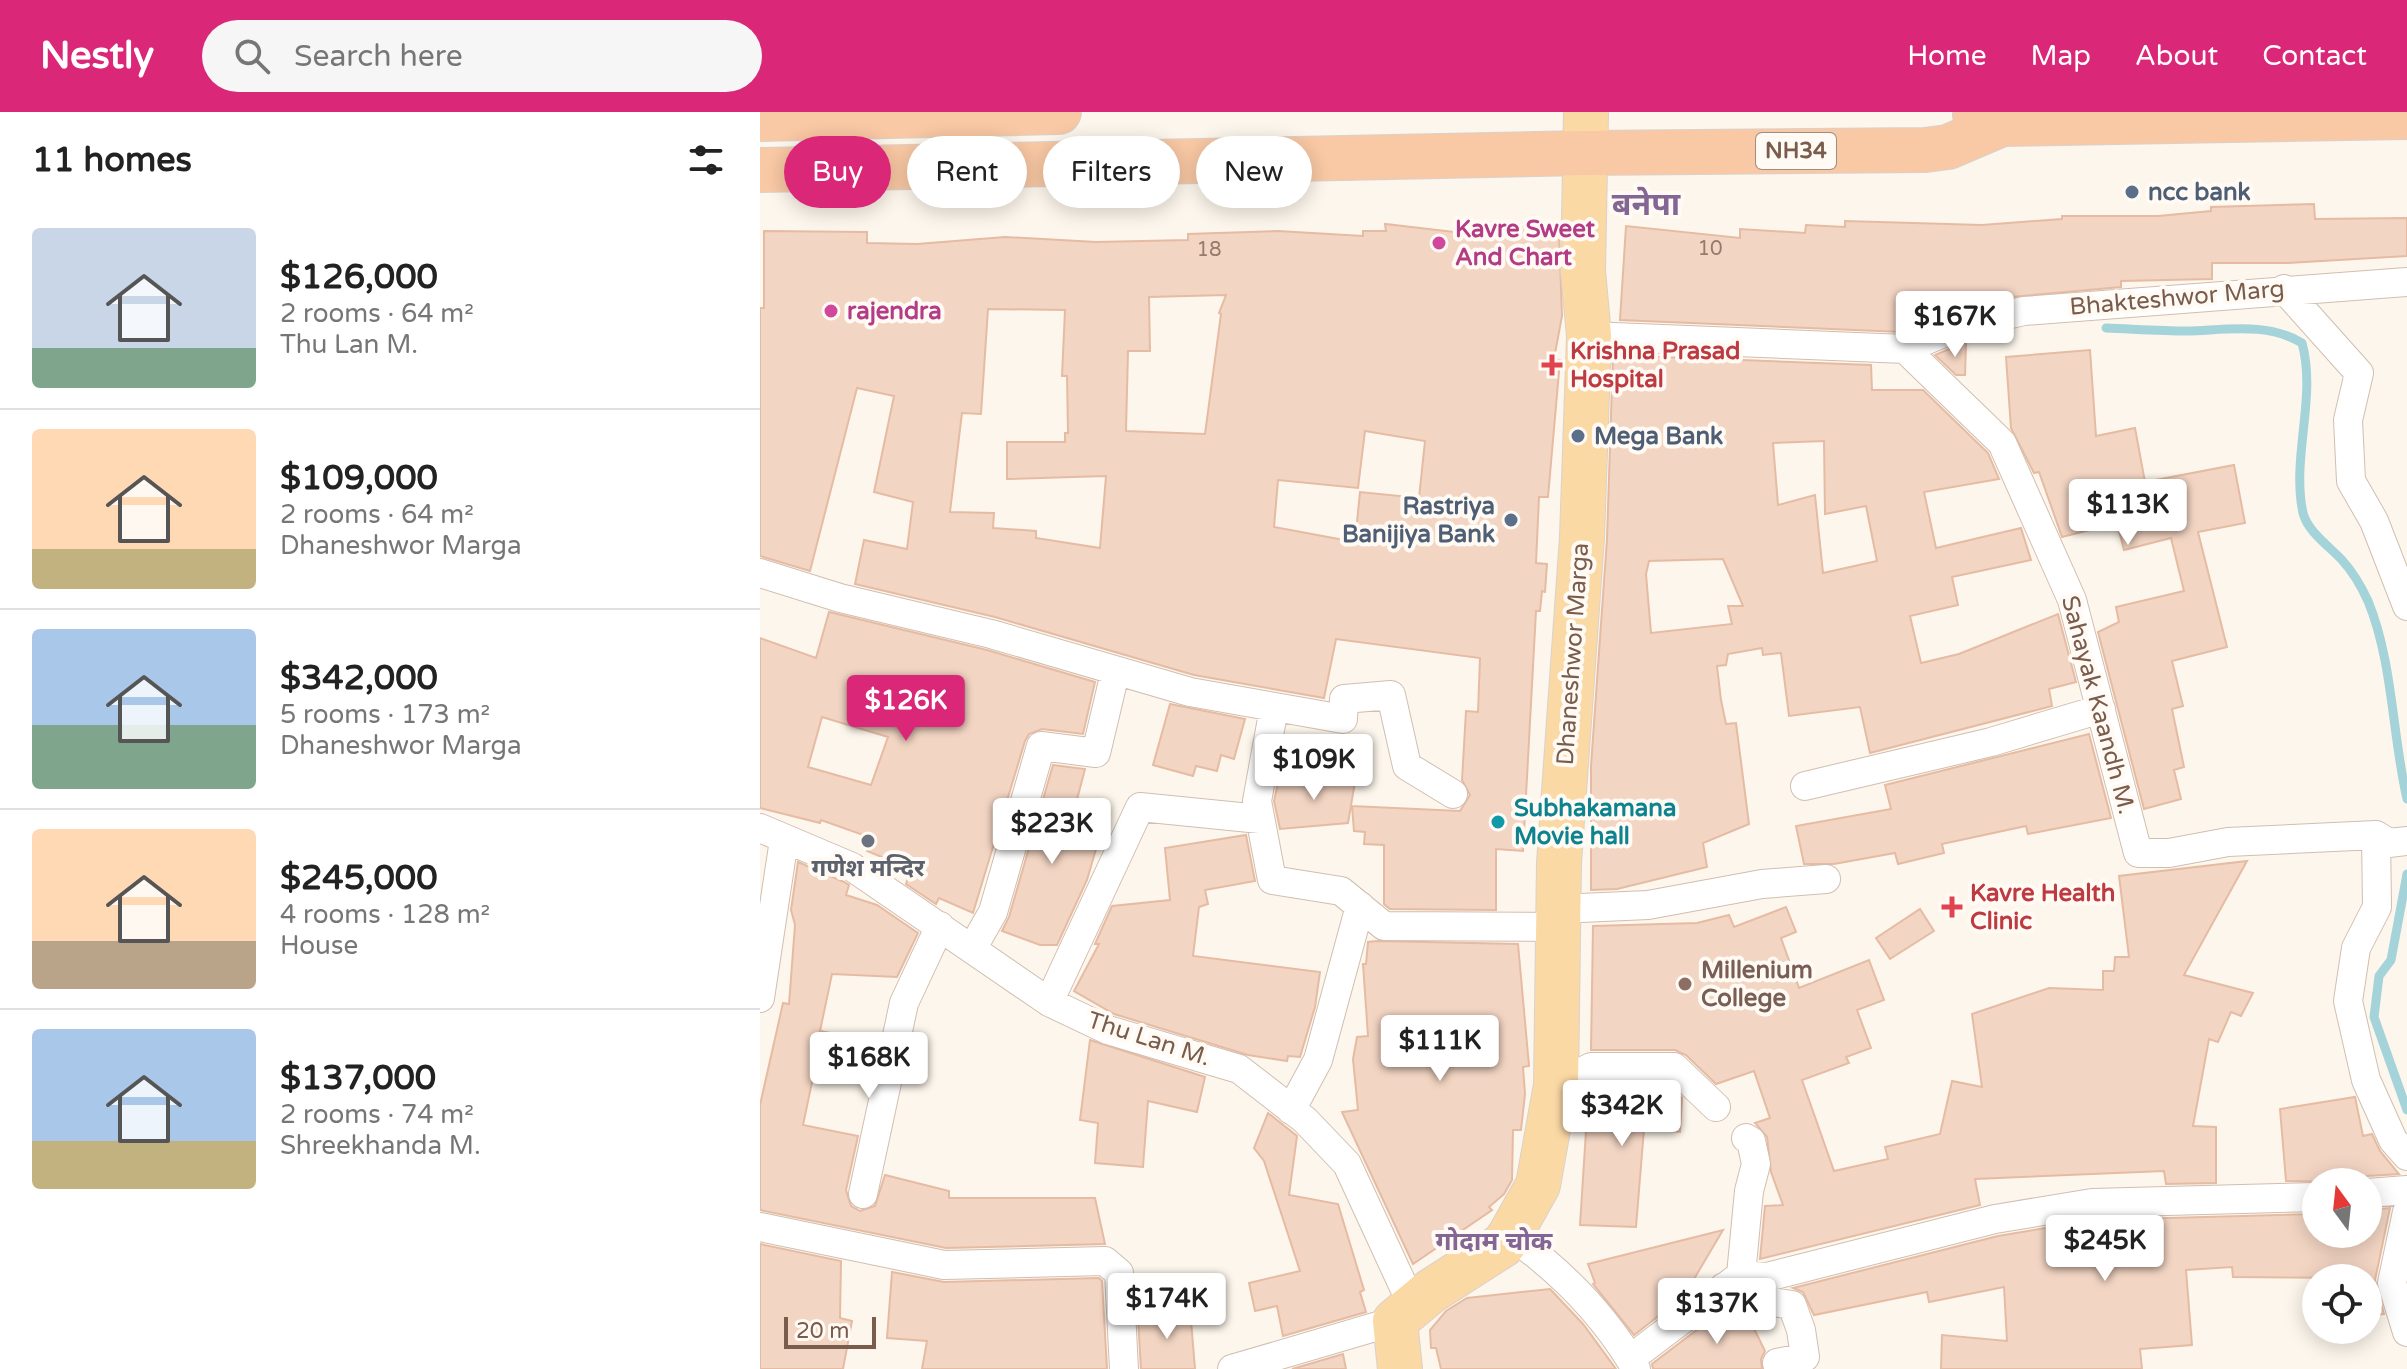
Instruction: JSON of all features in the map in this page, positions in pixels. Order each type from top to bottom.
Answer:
[{"type":"highway","points":[[760,119],[1059,112]]},
{"type":"highway","name":"NH34","points":[[760,170],[1586,132],[1925,150],[1948,147],[1985,118],[2407,117]]},
{"type":"main road","name":"Dhaneshwor Marga","points":[[1404,1314],[1431,1291],[1503,1245],[1510,1235],[1538,1185],[1556,1085],[1558,918],[1582,537],[1589,336],[1583,271],[1586,132]]},
{"type":"main road","points":[[1400,1369],[1404,1314]]},
{"type":"street","name":"Bhakteshwor Marg","points":[[1905,349],[1963,325],[2024,311],[2407,282]]},
{"type":"street","points":[[2284,289],[2359,373],[2348,420],[2351,481],[2374,521],[2407,606]]},
{"type":"street","points":[[1589,336],[1905,349]]},
{"type":"street","name":"Sahayak Kaandh M.","points":[[1905,349],[2002,443],[2072,600],[2138,853],[2169,853],[2228,842],[2376,835]]},
{"type":"street","points":[[760,573],[840,598],[991,634],[1115,673],[1190,692],[1343,719],[1344,699],[1391,695],[1407,766],[1453,794]]},
{"type":"street","points":[[972,949],[993,912],[1041,746],[1096,753],[1115,673]]},
{"type":"street","points":[[1274,708],[1257,801],[1272,880],[1341,891],[1384,926],[1558,918],[1762,884],[1826,879]]},
{"type":"street","points":[[1805,786],[1991,742],[2101,709]]},
{"type":"street","points":[[1049,1002],[1140,807],[1260,819]]},
{"type":"street","points":[[760,998],[772,834]]},
{"type":"street","name":"Thu Lan M.","points":[[772,834],[852,867],[882,891],[940,926],[1049,1002],[1108,1030],[1239,1069],[1291,1110],[1347,1164],[1404,1314]]},
{"type":"street","points":[[2376,835],[2389,843],[2407,841]]},
{"type":"street","points":[[2376,835],[2377,907],[2356,948],[2348,1001],[2366,1080],[2393,1140],[2407,1156]]},
{"type":"street","points":[[1291,1110],[1318,1060],[1360,906]]},
{"type":"street","points":[[863,1194],[904,1003],[940,926]]},
{"type":"street","points":[[1556,1085],[1591,1067],[1674,1067],[1716,1107]]},
{"type":"street","points":[[1732,1281],[1756,1164],[1751,1141],[1746,1138]]},
{"type":"street","points":[[2382,1192],[2407,1190]]},
{"type":"street","points":[[1510,1235],[1551,1264],[1633,1364],[1732,1281],[1767,1277],[1995,1219],[2092,1203],[2302,1197]]},
{"type":"street","points":[[2407,1212],[2392,1283],[2407,1332]]},
{"type":"street","points":[[760,1227],[944,1265],[1105,1261],[1119,1273],[1124,1369]]},
{"type":"street","points":[[1732,1281],[1746,1298],[1792,1305],[1801,1330],[1805,1357],[1777,1363]]},
{"type":"street","points":[[1241,1368],[1404,1314]]},
{"type":"building","points":[[2314,204],[2315,219],[2407,218],[2407,256],[2288,263],[2212,263],[2212,279],[2121,281],[2121,287],[1967,301],[1967,307],[1902,332],[1620,320],[1626,226],[1740,238],[1740,229],[1805,233],[1806,225],[1845,227],[1845,221],[1982,225],[2062,219],[2062,216],[2158,216],[2211,211],[2211,207]]},
{"type":"building","points":[[1488,222],[1559,232],[1562,316],[1554,359],[1560,360],[1548,497],[1539,497],[1536,563],[1547,564],[1545,592],[1542,591],[1540,611],[1536,611],[1523,851],[1496,849],[1496,910],[1390,909],[1384,904],[1384,845],[1364,844],[1365,832],[1354,831],[1352,806],[1460,811],[1470,795],[1462,780],[1466,711],[1478,712],[1480,658],[1336,639],[1324,698],[1194,675],[995,617],[855,584],[864,540],[907,549],[913,502],[874,492],[894,396],[857,388],[810,571],[760,556],[760,308],[764,308],[764,231],[867,232],[867,243],[917,244],[1005,237],[1096,242],[1188,240],[1188,234],[1278,231],[1363,236],[1363,231],[1386,231],[1385,224],[1454,232],[1455,227]],"holes":[[[1226,295],[1219,313],[1205,434],[1126,431],[1128,351],[1150,351],[1149,297]],[[988,309],[1065,310],[1062,376],[1067,376],[1068,433],[1065,433],[1065,442],[1007,442],[1007,479],[1106,476],[1100,548],[1036,538],[1036,531],[993,528],[994,513],[950,512],[962,413],[981,414]],[[1365,431],[1425,441],[1419,498],[1360,492],[1355,542],[1274,527],[1278,480],[1358,488]]]},
{"type":"building","points":[[1966,342],[1965,375],[1956,375],[1935,355]]},
{"type":"building","points":[[2090,350],[2096,436],[2135,428],[2145,482],[2234,465],[2245,523],[2198,532],[2227,647],[2172,661],[2183,706],[2172,709],[2184,767],[2174,770],[2181,799],[2144,809],[2098,632],[2119,622],[2116,607],[2184,591],[2171,538],[2124,550],[2117,523],[2062,537],[2039,472],[2034,473],[2011,428],[2006,357]]},
{"type":"building","points":[[1613,355],[1871,365],[1872,390],[1923,390],[1988,453],[1999,479],[1924,492],[1936,548],[2021,528],[2031,560],[1952,577],[1958,605],[1910,616],[1921,663],[1959,654],[2058,614],[2076,682],[2049,689],[2052,706],[1870,753],[1860,707],[1789,716],[1781,653],[1763,655],[1762,648],[1728,654],[1726,665],[1717,666],[1721,700],[1726,724],[1736,723],[1749,824],[1703,843],[1707,867],[1617,889],[1591,890],[1591,766],[1607,539]],"holes":[[[1824,441],[1825,514],[1866,506],[1877,561],[1823,573],[1815,495],[1778,505],[1773,443]],[[1723,559],[1743,606],[1728,606],[1732,624],[1651,633],[1646,574],[1649,561]]]},
{"type":"building","points":[[829,612],[987,650],[1095,682],[1083,734],[1042,729],[1029,734],[1025,741],[973,913],[939,898],[936,904],[906,884],[911,869],[867,851],[872,838],[821,820],[820,823],[760,808],[760,638],[816,658]],"holes":[[[822,717],[888,737],[871,785],[808,767]]]},
{"type":"building","points":[[1170,704],[1245,719],[1234,759],[1221,755],[1217,771],[1196,766],[1193,776],[1153,765]]},
{"type":"building","points":[[2089,734],[2111,818],[2028,834],[2026,826],[1942,844],[1944,853],[1898,864],[1895,853],[1834,864],[1804,864],[1796,826],[1891,809],[1885,785]]},
{"type":"building","points":[[1053,765],[1085,769],[1068,834],[1073,836],[1071,844],[1096,849],[1087,880],[1057,945],[1040,945],[1002,931],[1009,917]]},
{"type":"building","points":[[1356,776],[1348,823],[1280,829],[1274,801],[1278,783]]},
{"type":"building","points":[[1246,835],[1255,881],[1205,890],[1208,904],[1199,907],[1193,956],[1320,972],[1315,1007],[1300,1057],[1288,1056],[1287,1061],[1248,1055],[1114,1014],[1074,991],[1099,944],[1095,944],[1112,906],[1170,900],[1165,848]]},
{"type":"building","points":[[2247,861],[2184,975],[2253,993],[2241,1016],[2231,1012],[2218,1042],[2209,1039],[2193,1126],[2216,1127],[2216,1183],[2166,1184],[2164,1171],[1975,1179],[1980,1205],[1760,1259],[1765,1206],[1783,1205],[1771,1172],[1767,1137],[1755,1123],[1770,1118],[1754,1071],[1716,1084],[1686,1055],[1675,1050],[1591,1050],[1593,926],[1697,923],[1729,915],[1734,927],[1786,907],[1796,932],[1781,938],[1799,988],[1869,960],[1884,1000],[1857,1010],[1871,1048],[1846,1057],[1849,1063],[1802,1080],[1834,1171],[1888,1159],[1885,1147],[1940,1134],[1952,1081],[1982,1087],[1972,1014],[2049,988],[2103,990],[2103,971],[2114,971],[2115,957],[2129,957],[2119,876]]},
{"type":"building","points":[[798,862],[844,882],[849,885],[846,895],[877,905],[918,933],[897,977],[832,974],[820,1031],[878,1042],[870,1078],[815,1068],[803,1125],[858,1136],[846,1190],[851,1206],[860,1211],[875,1206],[885,1175],[949,1191],[949,1198],[1095,1198],[1105,1244],[946,1248],[760,1210],[760,1105],[783,1003],[789,1004],[795,925],[791,910]]},
{"type":"building","points":[[1920,909],[1934,931],[1890,959],[1876,938]]},
{"type":"building","points":[[1368,942],[1518,944],[1529,1066],[1523,1067],[1525,1094],[1521,1130],[1513,1130],[1512,1180],[1504,1194],[1489,1207],[1492,1210],[1413,1264],[1342,1112],[1358,1110],[1353,1059],[1357,1037],[1368,1036],[1363,964],[1366,964]]},
{"type":"building","points":[[1090,1040],[1205,1077],[1197,1112],[1148,1101],[1143,1167],[1095,1163],[1098,1123],[1080,1120]]},
{"type":"building","points":[[1596,1084],[1667,1084],[1682,1098],[1680,1132],[1644,1129],[1636,1227],[1580,1225],[1586,1131],[1592,1131]]},
{"type":"building","points":[[2355,1097],[2363,1136],[2372,1134],[2380,1151],[2399,1174],[2382,1175],[2382,1168],[2302,1168],[2302,1181],[2286,1181],[2280,1109]]},
{"type":"building","points":[[1268,1113],[1297,1136],[1289,1195],[1338,1204],[1364,1290],[1360,1292],[1366,1312],[1283,1336],[1277,1306],[1255,1311],[1249,1283],[1300,1271],[1264,1161],[1254,1148]]},
{"type":"building","points":[[2390,1208],[2382,1246],[2382,1209]]},
{"type":"building","points":[[2302,1214],[2302,1248],[2382,1248],[2378,1264],[2302,1264],[2302,1278],[2233,1277],[2232,1267],[2186,1270],[2192,1345],[2140,1349],[2142,1369],[1941,1369],[1942,1335],[2007,1341],[2004,1287],[1929,1302],[1927,1292],[1814,1315],[1803,1292],[1793,1288],[1998,1236],[2094,1220]]},
{"type":"building","points":[[1723,1230],[1684,1296],[1634,1335],[1593,1284],[1588,1264]]},
{"type":"building","points":[[760,1244],[841,1261],[840,1318],[852,1321],[843,1369],[760,1369]]},
{"type":"building","points":[[892,1272],[944,1282],[1099,1278],[1102,1281],[1107,1369],[922,1369],[927,1341],[887,1338]]},
{"type":"building","points":[[1550,1289],[1583,1324],[1616,1369],[1441,1369],[1436,1348],[1431,1348],[1430,1330],[1446,1311],[1467,1298]]},
{"type":"building","points":[[1727,1307],[1738,1313],[1744,1329],[1745,1315],[1748,1316],[1765,1351],[1761,1359],[1762,1369],[1653,1369],[1652,1364]]},
{"type":"building","points":[[1190,1308],[1195,1369],[1141,1369],[1138,1318],[1165,1316],[1164,1310]]},
{"type":"building","points":[[1343,1354],[1346,1369],[1292,1369]]},
{"type":"waterway","points":[[2106,328],[2261,330],[2289,336],[2302,343],[2307,385],[2300,471],[2303,513],[2314,533],[2349,569],[2368,601],[2383,649],[2407,799]]},
{"type":"waterway","points":[[2407,874],[2391,960],[2379,976],[2374,1017],[2407,1110]]},
{"type":"place","name":"ncc bank","points":[[2132,192]]},
{"type":"place","name":"Kavre Sweet And Chart","points":[[1439,243]]},
{"type":"place","name":"rajendra","points":[[831,311]]},
{"type":"place","name":"Krishna Prasad Hospital","points":[[1552,365]]},
{"type":"place","name":"Mega Bank","points":[[1578,436]]},
{"type":"place","name":"Rastriya Banijiya Bank","points":[[1511,520]]},
{"type":"place","name":"Subhakamana Movie hall","points":[[1498,822]]},
{"type":"place","name":"गणेश मन्दिर","points":[[868,841]]},
{"type":"place","name":"Kavre Health Clinic","points":[[1952,907]]},
{"type":"place","name":"Millenium College","points":[[1685,984]]},
{"type":"district","name":"बनेपा","points":[[1646,205]]},
{"type":"district","name":"गाेदाम चाेक","points":[[1494,1241]]}]
